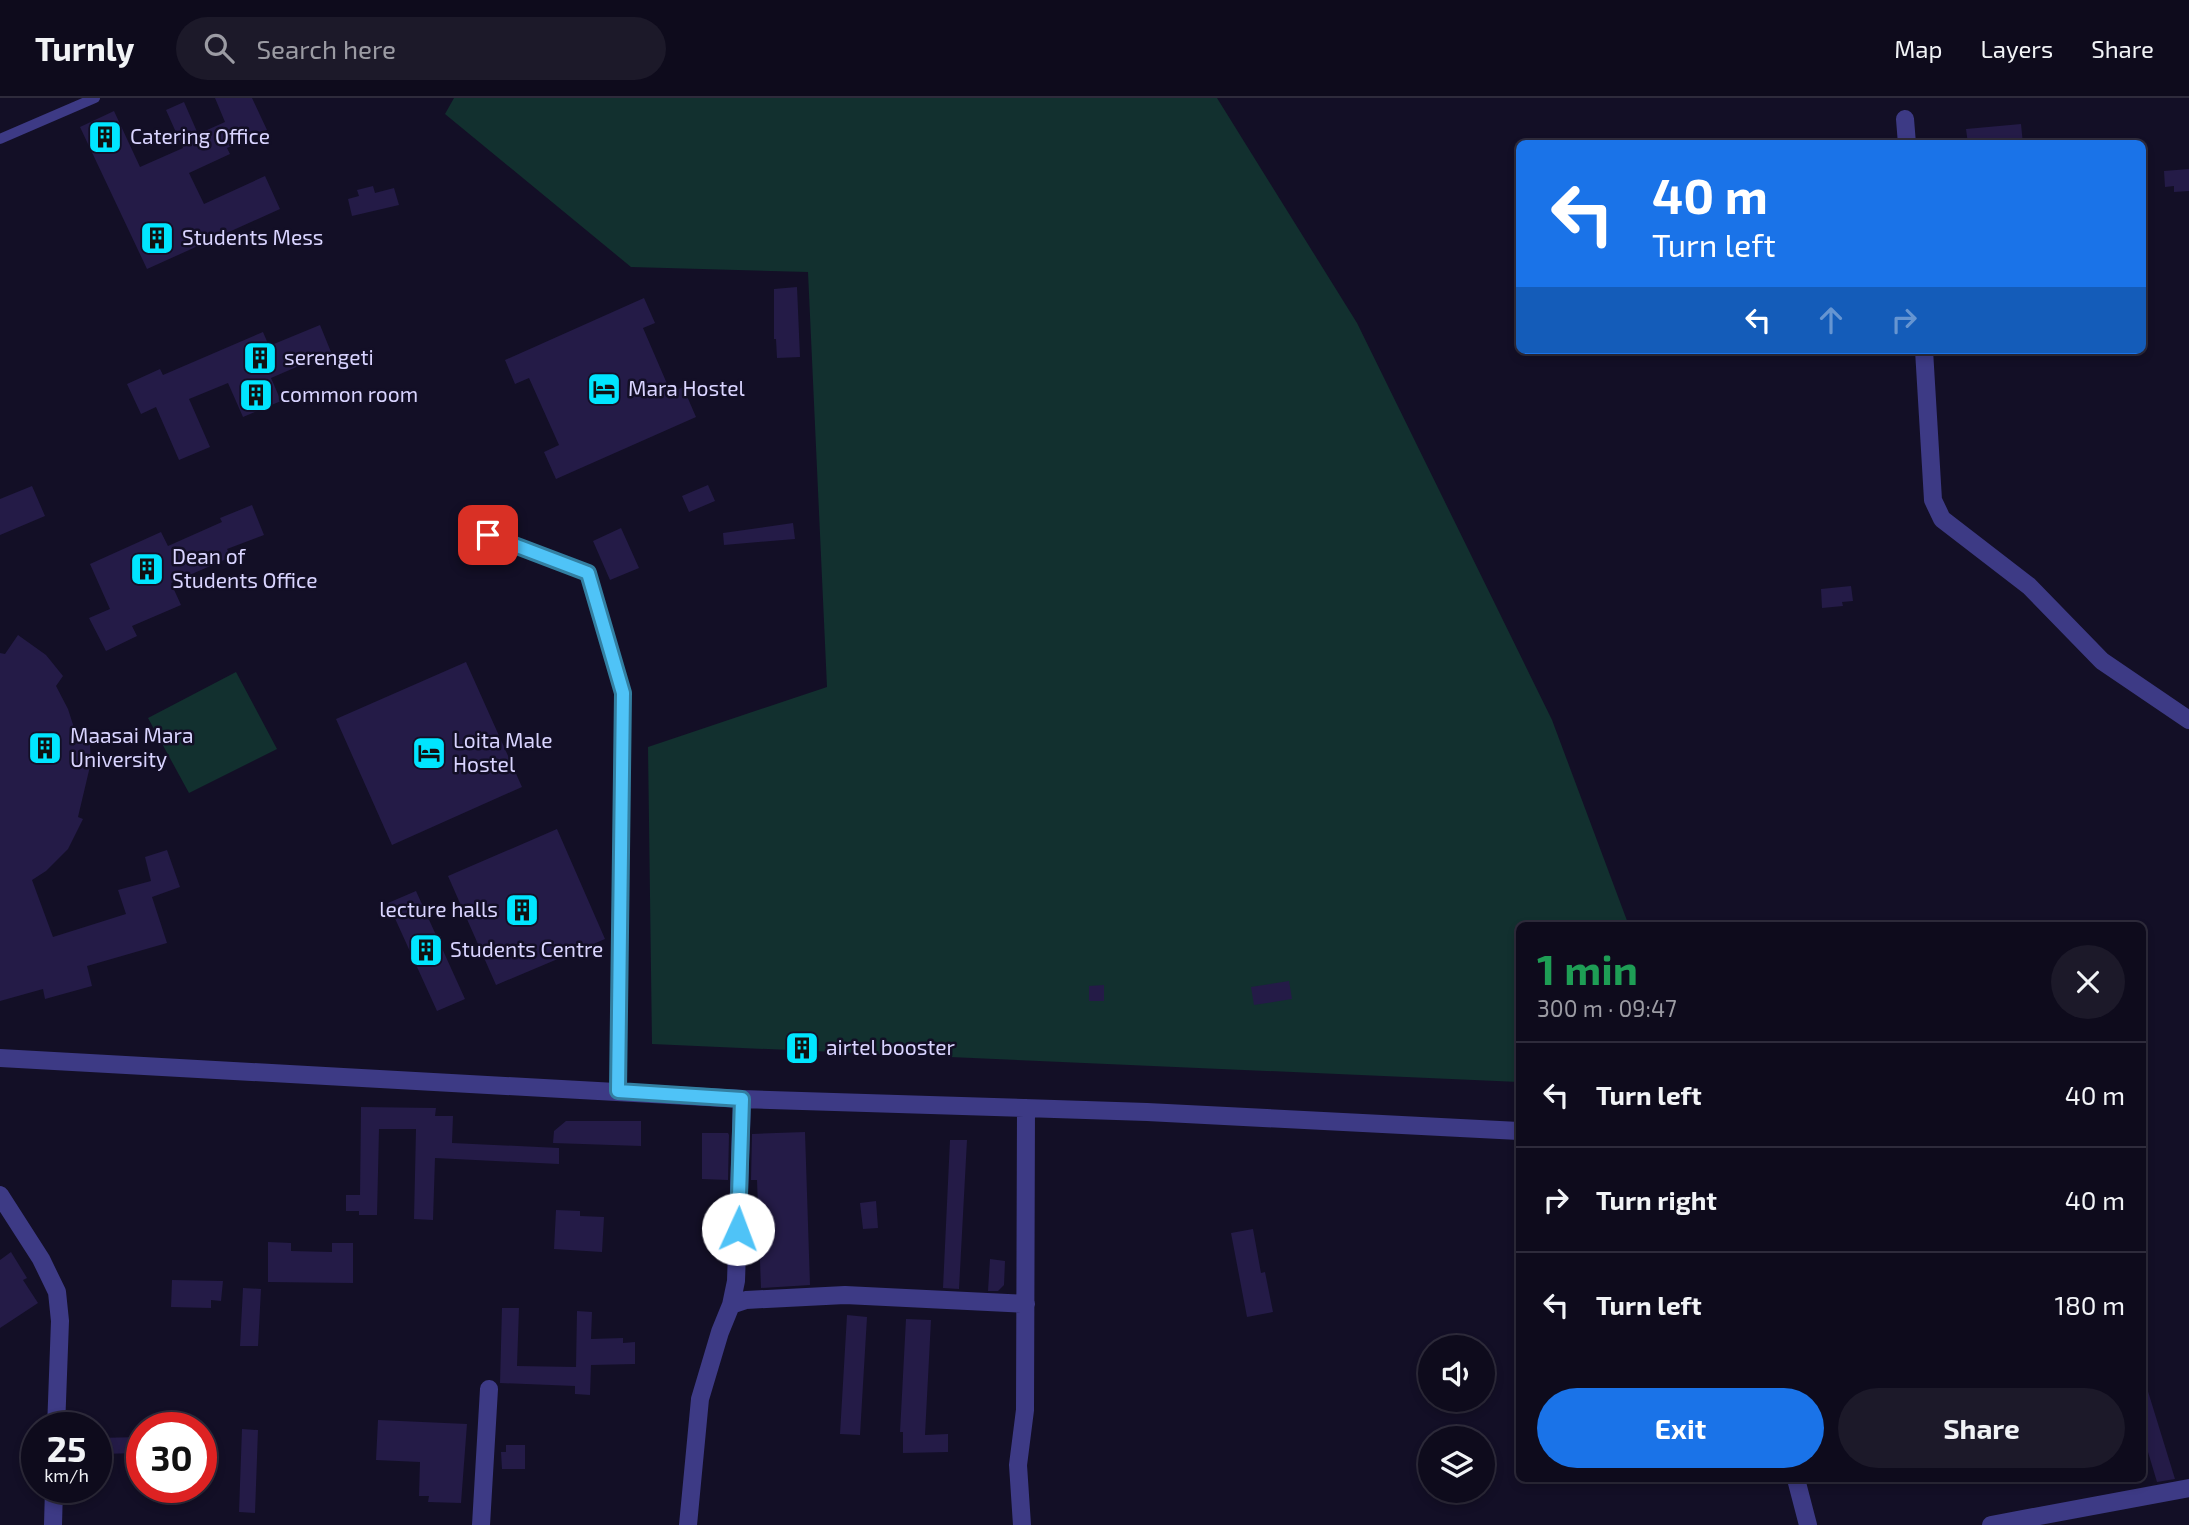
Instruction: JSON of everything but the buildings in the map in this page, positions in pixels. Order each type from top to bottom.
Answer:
[{"type":"street","points":[[1905,119],[1907,140]]},
{"type":"street","points":[[1924,354],[1933,500],[1942,519],[2029,586],[2102,661],[2189,720]]},
{"type":"street","points":[[0,1058],[742,1099],[1027,1108],[1516,1131]]},
{"type":"street","points":[[688,1525],[700,1399],[731,1305],[736,1281],[742,1099]]},
{"type":"street","points":[[1022,1525],[1018,1465],[1025,1410],[1027,1108]]},
{"type":"street","points":[[0,1195],[41,1259],[57,1292],[60,1321],[57,1412]]},
{"type":"street","points":[[731,1305],[746,1300],[845,1295],[1026,1304]]},
{"type":"street","points":[[481,1525],[489,1389]]},
{"type":"street","points":[[1797,1482],[1808,1525]]},
{"type":"street","points":[[1991,1525],[2189,1488]]},
{"type":"street","points":[[53,1525],[54,1503]]},
{"type":"lane","points":[[0,139],[95,98]]},
{"type":"lane","points":[[488,535],[588,573],[623,693],[618,1091]]},
{"type":"green space","points":[[454,98],[1217,98],[1357,323],[1552,720],[1628,922],[1516,922],[1516,1082],[652,1044],[648,747],[827,687],[808,272],[631,267],[445,114]]},
{"type":"green space","points":[[236,672],[277,749],[189,793],[148,718]]},
{"type":"place","name":"Catering Office","points":[[105,137]]},
{"type":"place","name":"Students Mess","points":[[157,238]]},
{"type":"place","name":"serengeti","points":[[260,358]]},
{"type":"place","name":"Mara Hostel","points":[[604,389]]},
{"type":"place","name":"common room","points":[[256,395]]},
{"type":"place","name":"Dean of Students Office","points":[[147,569]]},
{"type":"place","name":"Maasai Mara University","points":[[45,748]]},
{"type":"place","name":"Loita Male Hostel","points":[[429,753]]},
{"type":"place","name":"lecture halls","points":[[522,910]]},
{"type":"place","name":"Students Centre","points":[[426,950]]},
{"type":"place","name":"airtel booster","points":[[802,1048]]},
{"type":"route","points":[[488,535],[588,573],[623,693],[618,1091],[742,1099],[738,1229]]}]
